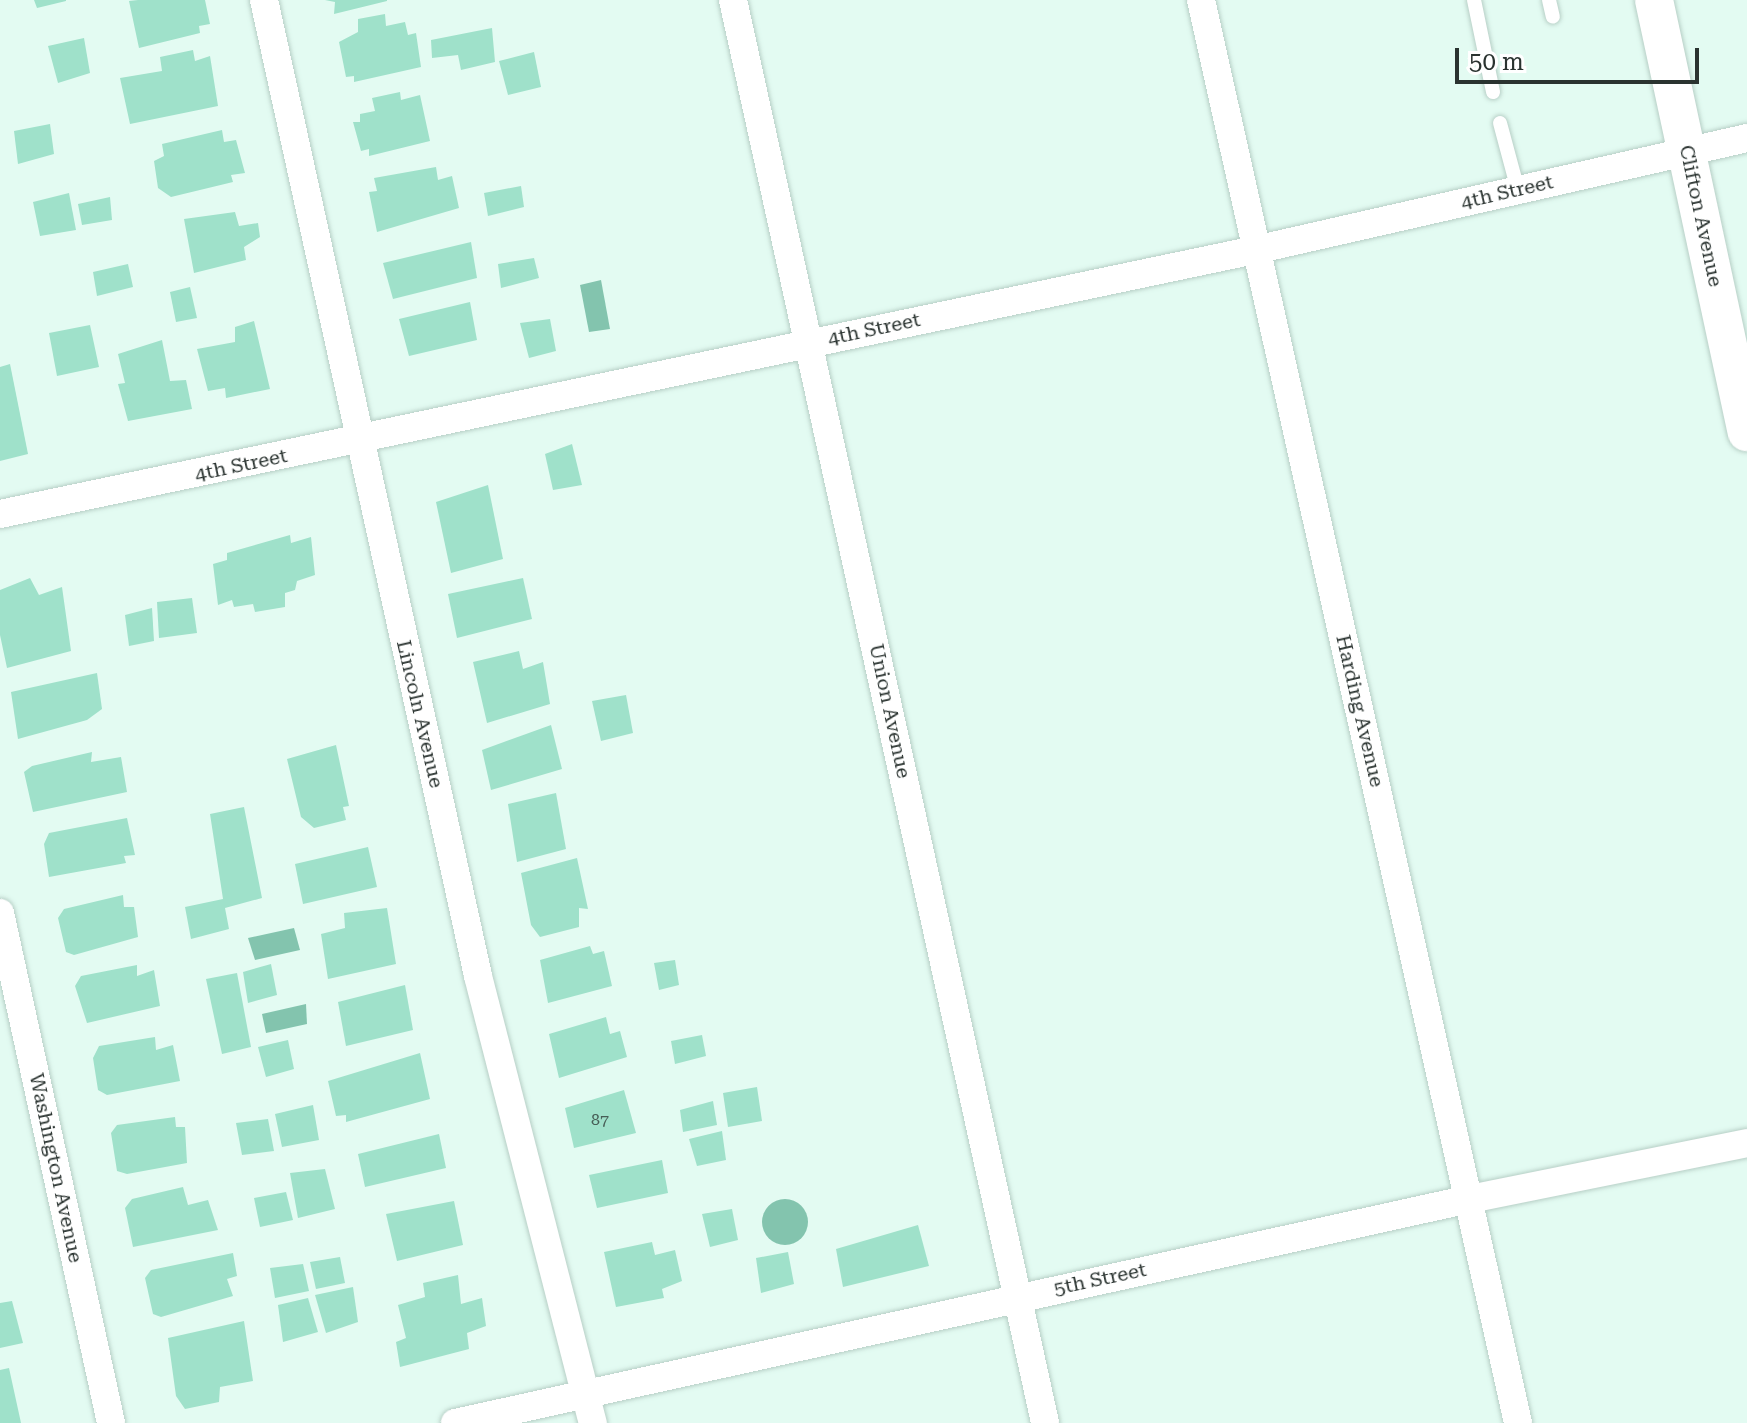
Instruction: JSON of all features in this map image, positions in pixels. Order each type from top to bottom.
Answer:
[{"type":"main road","name":"Clifton Avenue","points":[[1654,0],[1747,432]]},
{"type":"street","name":"Lincoln Avenue","points":[[264,0],[478,976],[590,1410]]},
{"type":"street","name":"Union Avenue","points":[[733,0],[1045,1423]]},
{"type":"street","name":"Harding Avenue","points":[[1201,0],[1518,1423]]},
{"type":"street","name":"4th Street","points":[[0,514],[1255,250],[1747,138]]},
{"type":"street","name":"Washington Avenue","points":[[0,913],[111,1423]]},
{"type":"street","name":"5th Street","points":[[455,1423],[590,1410],[1018,1297],[1470,1199],[1747,1143]]},
{"type":"lane","points":[[1474,0],[1493,92]]},
{"type":"lane","points":[[1549,0],[1553,17]]},
{"type":"lane","points":[[1500,123],[1518,190]]},
{"type":"shaded area","points":[[601,280],[610,329],[589,332],[580,285]]},
{"type":"shaded area","points":[[294,928],[300,950],[255,960],[248,938]]},
{"type":"shaded area","points":[[306,1004],[307,1024],[266,1033],[262,1014]]},
{"type":"shaded area","points":[[785,1199],[801,1206],[808,1222],[801,1238],[785,1245],[769,1238],[762,1222],[769,1206]]},
{"type":"building","points":[[34,0],[66,0],[66,1],[37,8]]},
{"type":"building","points":[[205,0],[210,24],[199,26],[200,33],[139,48],[129,1]]},
{"type":"building","points":[[325,0],[387,1],[334,14],[335,2]]},
{"type":"building","points":[[385,14],[386,26],[405,22],[408,35],[416,33],[421,67],[354,82],[354,76],[346,77],[339,42],[358,32],[358,19]]},
{"type":"building","points":[[492,28],[495,62],[461,70],[458,55],[432,58],[431,40]]},
{"type":"building","points":[[84,38],[90,73],[58,83],[48,46]]},
{"type":"building","points":[[193,50],[195,61],[210,56],[218,106],[130,124],[120,78],[162,71],[160,57]]},
{"type":"building","points":[[534,52],[541,87],[508,95],[499,61]]},
{"type":"building","points":[[400,92],[401,100],[420,95],[430,141],[369,156],[369,149],[361,151],[353,122],[360,122],[360,114],[375,111],[372,98]]},
{"type":"building","points":[[50,124],[54,154],[18,164],[14,131]]},
{"type":"building","points":[[222,130],[224,142],[236,140],[245,173],[231,175],[233,182],[171,197],[158,188],[154,161],[164,156],[162,144]]},
{"type":"building","points":[[436,167],[438,180],[452,176],[459,208],[377,232],[369,192],[377,191],[374,178]]},
{"type":"building","points":[[521,186],[524,207],[488,216],[484,193]]},
{"type":"building","points":[[69,193],[76,230],[40,236],[33,202]]},
{"type":"building","points":[[110,197],[112,220],[82,225],[78,204]]},
{"type":"building","points":[[235,212],[239,226],[258,223],[260,237],[244,247],[246,260],[194,273],[184,219]]},
{"type":"building","points":[[471,242],[477,278],[393,299],[383,263]]},
{"type":"building","points":[[534,258],[539,278],[501,288],[498,264]]},
{"type":"building","points":[[128,264],[133,287],[97,296],[93,272]]},
{"type":"building","points":[[190,287],[197,318],[176,322],[170,292]]},
{"type":"building","points":[[470,302],[477,340],[409,356],[399,319]]},
{"type":"building","points":[[550,319],[556,351],[529,358],[520,323]]},
{"type":"building","points":[[254,321],[270,389],[226,398],[225,388],[208,391],[197,349],[235,342],[235,327]]},
{"type":"building","points":[[90,325],[99,367],[57,376],[49,333]]},
{"type":"building","points":[[162,340],[170,381],[186,380],[192,409],[128,421],[118,384],[125,383],[118,354]]},
{"type":"building","points":[[10,364],[28,454],[0,461],[0,367]]},
{"type":"building","points":[[572,444],[582,485],[553,490],[545,454]]},
{"type":"building","points":[[488,485],[503,559],[451,573],[436,502]]},
{"type":"building","points":[[290,535],[291,543],[311,537],[315,575],[297,581],[295,590],[285,593],[285,607],[255,612],[253,604],[234,607],[232,600],[218,605],[213,564],[227,560],[227,553]]},
{"type":"building","points":[[30,578],[39,595],[62,587],[71,651],[7,668],[0,635],[0,590]]},
{"type":"building","points":[[523,578],[532,619],[457,638],[448,594]]},
{"type":"building","points":[[192,598],[197,633],[159,638],[157,602]]},
{"type":"building","points":[[152,608],[154,641],[129,646],[125,615]]},
{"type":"building","points":[[519,651],[523,669],[543,662],[550,704],[487,723],[473,662]]},
{"type":"building","points":[[97,673],[102,709],[87,720],[18,739],[11,692]]},
{"type":"building","points":[[626,695],[633,733],[601,741],[592,701]]},
{"type":"building","points":[[551,725],[562,769],[491,790],[482,750]]},
{"type":"building","points":[[336,745],[349,806],[343,807],[346,820],[314,828],[301,817],[287,759]]},
{"type":"building","points":[[92,752],[91,762],[121,757],[127,792],[33,812],[24,772],[32,766]]},
{"type":"building","points":[[556,793],[566,849],[517,862],[508,804]]},
{"type":"building","points":[[244,807],[262,898],[225,908],[229,929],[191,939],[185,907],[223,899],[210,814]]},
{"type":"building","points":[[127,818],[135,855],[124,856],[126,863],[49,877],[44,844],[49,833]]},
{"type":"building","points":[[368,847],[377,887],[303,904],[295,864]]},
{"type":"building","points":[[577,858],[588,909],[579,908],[579,927],[540,937],[531,925],[521,873]]},
{"type":"building","points":[[123,895],[124,907],[134,907],[138,937],[74,955],[66,952],[58,918],[64,909]]},
{"type":"building","points":[[387,908],[396,964],[328,979],[321,934],[345,928],[344,913]]},
{"type":"building","points":[[590,946],[593,954],[604,951],[612,986],[548,1003],[540,960]]},
{"type":"building","points":[[675,960],[679,985],[659,990],[654,963]]},
{"type":"building","points":[[271,964],[277,995],[248,1003],[243,972]]},
{"type":"building","points":[[137,965],[137,976],[154,970],[160,1006],[87,1023],[75,986],[81,976]]},
{"type":"building","points":[[237,973],[251,1047],[222,1054],[206,979]]},
{"type":"building","points":[[405,985],[413,1030],[346,1046],[338,1002]]},
{"type":"building","points":[[606,1017],[610,1034],[620,1031],[627,1057],[559,1078],[549,1034]]},
{"type":"building","points":[[702,1035],[706,1056],[675,1064],[671,1041]]},
{"type":"building","points":[[155,1037],[156,1050],[173,1045],[180,1081],[107,1095],[98,1090],[93,1058],[99,1046]]},
{"type":"building","points":[[288,1040],[294,1069],[266,1077],[258,1047]]},
{"type":"building","points":[[420,1053],[430,1099],[346,1122],[346,1115],[336,1116],[328,1081]]},
{"type":"building","points":[[757,1087],[762,1121],[728,1127],[723,1093]]},
{"type":"building","points":[[624,1090],[636,1133],[574,1148],[565,1108]]},
{"type":"building","points":[[713,1101],[717,1125],[683,1132],[680,1110]]},
{"type":"building","points":[[313,1105],[319,1140],[282,1147],[275,1114]]},
{"type":"building","points":[[175,1117],[176,1127],[185,1127],[187,1163],[127,1174],[117,1171],[111,1133],[117,1125]]},
{"type":"building","points":[[268,1119],[274,1151],[242,1155],[236,1123]]},
{"type":"building","points":[[722,1131],[726,1160],[697,1166],[689,1139]]},
{"type":"building","points":[[439,1134],[446,1168],[365,1187],[358,1154]]},
{"type":"building","points":[[662,1160],[668,1193],[597,1208],[589,1175]]},
{"type":"building","points":[[325,1169],[335,1209],[298,1218],[290,1173]]},
{"type":"building","points":[[183,1187],[188,1205],[208,1200],[218,1230],[133,1247],[125,1208],[132,1199]]},
{"type":"building","points":[[286,1192],[293,1220],[260,1227],[254,1198]]},
{"type":"building","points":[[454,1201],[463,1245],[397,1261],[386,1214]]},
{"type":"building","points":[[732,1209],[738,1240],[710,1247],[702,1214]]},
{"type":"building","points":[[918,1225],[929,1266],[843,1287],[836,1249]]},
{"type":"building","points":[[652,1242],[655,1255],[675,1250],[682,1281],[662,1289],[664,1298],[616,1307],[604,1252]]},
{"type":"building","points":[[788,1252],[794,1284],[761,1293],[756,1258]]},
{"type":"building","points":[[233,1253],[237,1276],[227,1279],[233,1296],[161,1317],[153,1314],[145,1278],[151,1270]]},
{"type":"building","points":[[340,1257],[345,1283],[316,1289],[310,1262]]},
{"type":"building","points":[[303,1264],[309,1291],[275,1298],[270,1268]]},
{"type":"building","points":[[458,1275],[461,1304],[482,1298],[486,1326],[467,1333],[469,1349],[400,1367],[396,1342],[406,1338],[398,1305],[425,1297],[423,1283]]},
{"type":"building","points":[[353,1287],[358,1322],[326,1333],[315,1295]]},
{"type":"building","points":[[308,1298],[318,1332],[283,1342],[278,1305]]},
{"type":"building","points":[[12,1301],[23,1343],[0,1348],[0,1303]]},
{"type":"building","points":[[244,1321],[253,1381],[220,1387],[219,1402],[185,1409],[176,1396],[168,1338]]},
{"type":"building","points":[[9,1368],[21,1423],[0,1423],[0,1370]]}]
